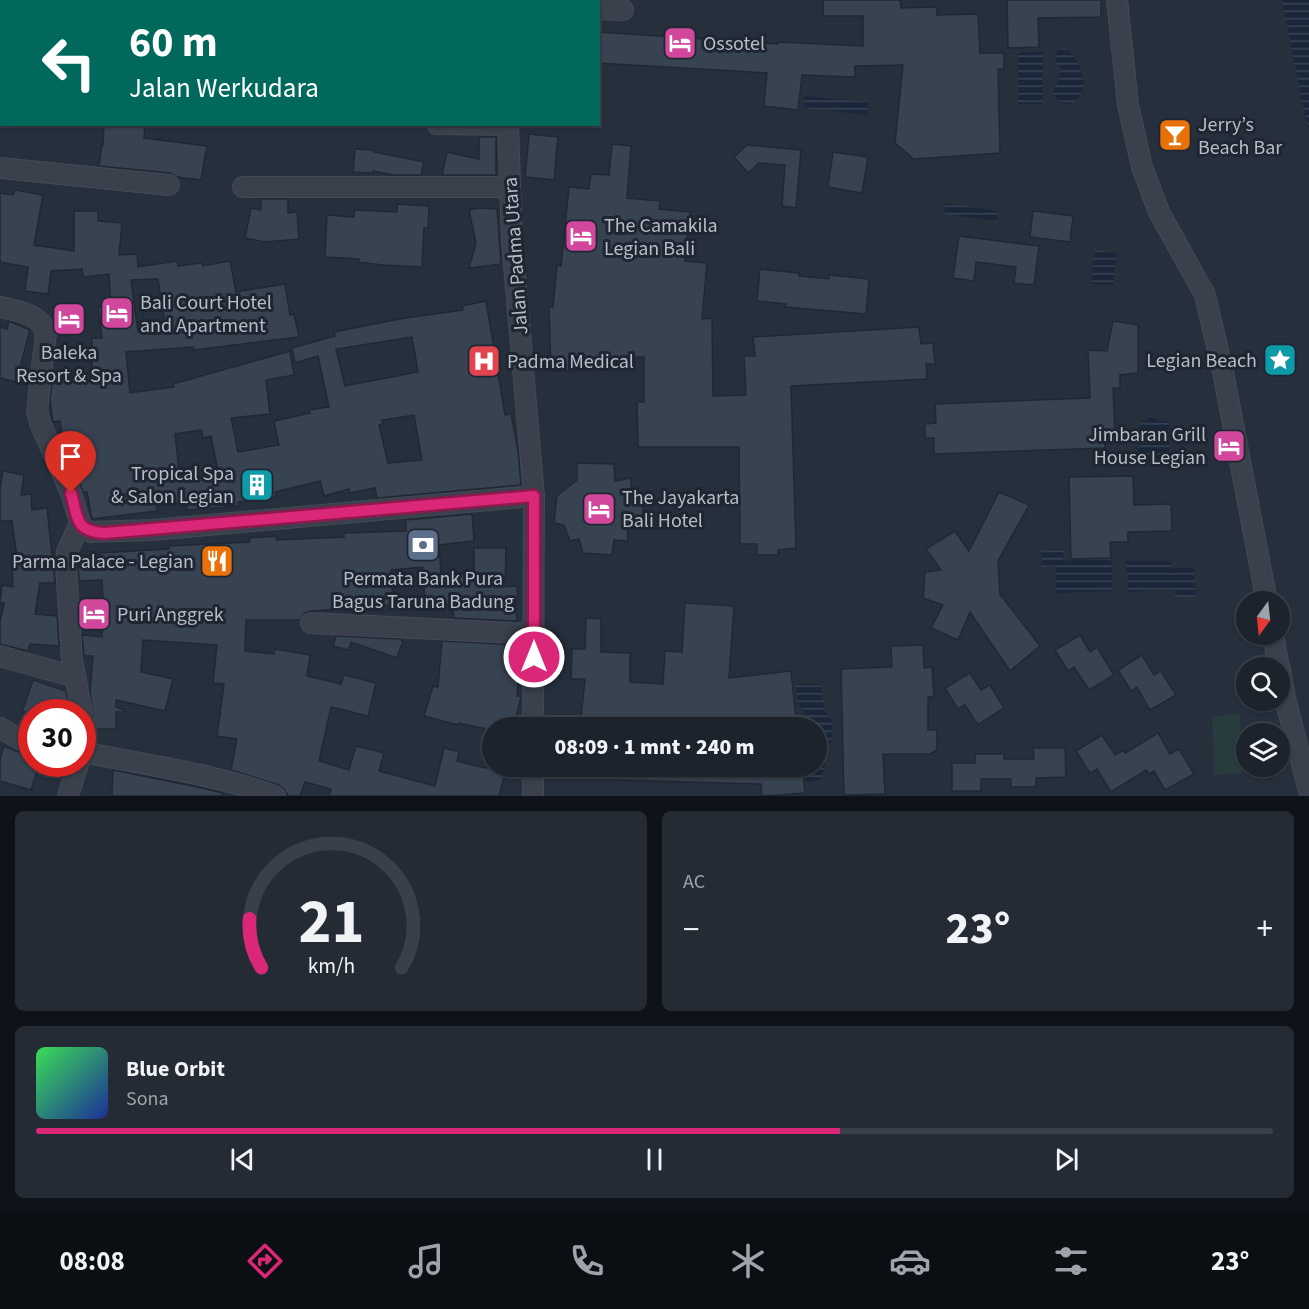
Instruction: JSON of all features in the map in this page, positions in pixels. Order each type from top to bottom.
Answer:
[{"type":"street","points":[[1117,0],[1128,105],[1142,167],[1159,212],[1205,295],[1223,372],[1265,591]]},
{"type":"street","points":[[600,9],[623,10]]},
{"type":"street","name":"Jalan Padma Utara","points":[[508,126],[512,242],[534,496],[533,717]]},
{"type":"street","points":[[0,168],[169,185]]},
{"type":"street","points":[[243,187],[510,186]]},
{"type":"street","points":[[0,307],[37,318],[44,326],[46,333],[38,411],[40,423],[71,493],[84,530],[105,533],[534,496]]},
{"type":"street","points":[[79,699],[71,641],[66,558],[71,540],[80,523]]},
{"type":"street","points":[[311,623],[534,634]]},
{"type":"street","points":[[0,656],[75,677]]},
{"type":"street","points":[[1288,711],[1309,791]]},
{"type":"street","points":[[0,728],[18,738]]},
{"type":"street","points":[[96,755],[218,780],[276,796]]},
{"type":"street","points":[[68,796],[70,777]]},
{"type":"street","points":[[533,777],[533,796]]},
{"type":"shaded area","points":[[1240,714],[1240,723],[1236,723],[1236,773],[1214,775],[1212,716]]},
{"type":"water","points":[[1282,0],[1309,0],[1309,130],[1304,112]]},
{"type":"water","points":[[1065,48],[1077,61],[1083,79],[1081,95],[1066,105],[1053,93],[1062,69],[1056,63],[1055,58],[1058,50]]},
{"type":"water","points":[[1043,52],[1042,104],[1018,104],[1018,54]]},
{"type":"water","points":[[805,96],[868,102],[867,115],[804,108]]},
{"type":"water","points":[[946,203],[998,211],[997,221],[944,214]]},
{"type":"water","points":[[1095,250],[1117,253],[1113,285],[1091,284]]},
{"type":"water","points":[[1150,416],[1160,421],[1169,421],[1169,451],[1164,461],[1142,459],[1137,453],[1141,445],[1140,424]]},
{"type":"water","points":[[1063,549],[1063,561],[1111,558],[1113,591],[1056,593],[1055,566],[1042,567],[1041,550]]},
{"type":"water","points":[[1126,561],[1170,561],[1171,569],[1193,567],[1196,597],[1175,598],[1175,589],[1128,592]]},
{"type":"water","points":[[795,684],[821,684],[824,710],[831,719],[833,734],[827,757],[827,717],[804,717],[805,712],[798,704]]},
{"type":"water","points":[[805,777],[822,777],[821,780],[806,782]]},
{"type":"building","points":[[823,0],[900,0],[901,8],[937,7],[937,15],[978,14],[980,53],[1004,53],[1004,69],[998,69],[1000,153],[914,159],[895,143],[903,65],[855,66],[855,77],[802,75],[798,110],[764,106],[767,73],[600,63],[600,32],[778,44],[778,42],[863,46],[863,16],[823,16]]},
{"type":"building","points":[[1007,0],[1101,0],[1101,17],[1038,18],[1039,47],[1008,48]]},
{"type":"building","points":[[104,126],[145,126],[144,138],[207,146],[201,180],[177,177],[170,173],[99,166]]},
{"type":"building","points":[[529,134],[558,137],[554,180],[525,177]]},
{"type":"building","points":[[479,137],[496,137],[496,175],[442,175],[447,152],[479,159]]},
{"type":"building","points":[[612,144],[631,146],[627,198],[660,201],[659,209],[690,212],[685,261],[707,263],[702,319],[712,318],[713,396],[746,395],[744,356],[755,356],[753,337],[919,327],[921,344],[933,343],[935,364],[926,364],[927,379],[791,386],[796,548],[778,550],[778,555],[757,555],[757,544],[740,544],[739,447],[638,447],[637,402],[644,402],[644,357],[601,358],[601,370],[551,371],[549,307],[553,307],[557,265],[561,266],[569,187],[589,189],[591,174],[609,175]]},
{"type":"building","points":[[747,145],[801,150],[796,208],[782,206],[785,165],[759,163],[748,173],[734,157]]},
{"type":"building","points":[[355,149],[374,150],[374,152],[424,162],[421,175],[394,175],[373,171],[372,173],[353,172]]},
{"type":"building","points":[[833,152],[868,157],[862,193],[828,187]]},
{"type":"building","points":[[15,190],[43,195],[34,245],[74,251],[74,211],[98,211],[98,221],[122,223],[119,255],[137,254],[138,267],[177,261],[178,266],[202,263],[203,266],[230,261],[236,292],[285,284],[290,315],[294,314],[299,337],[194,350],[193,347],[126,352],[130,393],[174,387],[173,384],[290,351],[294,375],[266,380],[270,414],[231,418],[238,452],[279,445],[274,421],[310,413],[309,410],[329,407],[318,356],[295,363],[292,348],[335,336],[334,332],[405,318],[463,310],[462,306],[486,301],[505,415],[511,414],[518,450],[521,485],[377,498],[375,488],[349,493],[349,489],[324,496],[320,481],[275,492],[276,497],[238,502],[239,506],[187,510],[186,502],[156,505],[157,511],[92,519],[87,492],[83,492],[76,475],[74,457],[69,458],[64,447],[60,421],[53,422],[50,400],[52,382],[92,376],[92,338],[102,338],[98,307],[111,305],[109,274],[83,277],[82,269],[51,271],[48,294],[25,291],[28,267],[0,262],[0,193],[13,195]],"holes":[[[158,279],[166,330],[138,332],[131,280]],[[412,337],[418,372],[345,386],[336,349]],[[414,415],[422,460],[388,463],[379,425],[383,424],[382,420]],[[201,430],[203,438],[211,436],[219,476],[180,480],[175,434]]]},
{"type":"building","points":[[261,199],[288,199],[288,213],[297,212],[299,239],[265,242],[245,238],[251,208],[261,210]]},
{"type":"building","points":[[397,204],[429,206],[428,228],[424,228],[422,267],[383,265],[358,262],[359,259],[325,257],[327,215],[354,217],[355,210],[397,212]]},
{"type":"building","points":[[497,209],[501,264],[469,268],[476,243],[469,210]]},
{"type":"building","points":[[1033,211],[1073,216],[1070,242],[1030,237]]},
{"type":"building","points":[[959,236],[1039,246],[1034,285],[1014,283],[1016,267],[976,262],[974,281],[953,278]]},
{"type":"building","points":[[760,269],[829,279],[829,275],[869,279],[866,314],[786,307],[786,304],[757,301]]},
{"type":"building","points":[[9,321],[30,330],[16,382],[0,378],[0,327],[7,329]]},
{"type":"building","points":[[1113,321],[1138,325],[1138,373],[1120,375],[1120,388],[1113,388],[1115,434],[1104,435],[1105,448],[934,454],[934,438],[925,438],[925,424],[936,423],[935,404],[1090,398],[1088,350],[1107,351]]},
{"type":"building","name":"The Jayakarta Bali Hotel","points":[[577,463],[614,464],[615,481],[631,478],[631,493],[643,494],[643,523],[627,524],[628,541],[614,540],[612,555],[583,553],[579,539],[570,541],[564,525],[554,523],[557,496],[577,480]]},
{"type":"building","points":[[3,471],[24,475],[21,495],[31,494],[32,510],[47,508],[55,583],[40,583],[35,614],[57,616],[59,646],[30,644],[28,651],[0,644],[0,622],[4,603],[0,603],[2,585],[13,587],[12,565],[18,565],[12,521],[0,521],[0,488]]},
{"type":"building","points":[[1133,476],[1134,505],[1171,504],[1172,531],[1128,532],[1128,542],[1110,542],[1111,558],[1071,559],[1069,477]]},
{"type":"building","points":[[999,492],[1029,505],[998,561],[1000,594],[1040,646],[1010,671],[970,612],[958,640],[931,628],[943,605],[923,598],[925,572],[941,570],[926,549],[955,531],[969,551]]},
{"type":"building","points":[[472,514],[474,541],[439,545],[441,573],[474,573],[474,548],[506,548],[505,587],[517,586],[518,601],[515,602],[517,621],[454,618],[452,604],[425,605],[423,567],[391,570],[393,605],[311,611],[305,613],[300,620],[246,620],[245,651],[274,654],[275,649],[310,655],[307,676],[341,684],[344,675],[376,683],[368,716],[331,707],[319,761],[349,770],[356,746],[384,753],[379,771],[435,786],[444,748],[459,752],[457,761],[482,767],[482,777],[504,777],[499,796],[329,796],[331,789],[305,782],[300,796],[288,796],[279,785],[231,770],[237,739],[217,736],[224,684],[213,683],[217,645],[143,640],[141,672],[173,679],[165,711],[116,700],[116,707],[124,712],[116,712],[116,729],[96,729],[96,699],[91,699],[90,692],[93,656],[84,656],[82,635],[102,637],[102,580],[79,581],[78,563],[101,562],[100,553],[169,549],[169,546],[250,542],[249,538],[276,536],[277,540],[344,537],[344,533],[406,531],[406,520]]},
{"type":"building","points":[[685,603],[734,606],[729,678],[791,671],[796,717],[581,717],[585,679],[571,679],[572,649],[585,649],[586,618],[601,619],[601,652],[630,653],[630,682],[663,684],[665,651],[682,652]]},
{"type":"building","points":[[1080,635],[1090,652],[1097,647],[1114,675],[1089,690],[1074,667],[1068,671],[1055,650]]},
{"type":"building","points":[[336,636],[403,641],[397,658],[351,642],[349,650],[333,646]]},
{"type":"building","points":[[442,641],[521,645],[517,696],[521,697],[516,717],[482,717],[482,728],[459,723],[458,725],[424,716],[433,686],[438,687]]},
{"type":"building","points":[[923,645],[924,668],[932,667],[934,697],[928,697],[928,730],[937,730],[937,750],[930,754],[883,754],[885,794],[844,795],[841,669],[892,667],[891,646]]},
{"type":"building","points":[[1142,655],[1154,675],[1161,671],[1176,695],[1150,710],[1137,687],[1131,691],[1118,670]]},
{"type":"building","points":[[970,673],[981,690],[990,685],[1004,708],[978,725],[965,705],[958,709],[945,688]]},
{"type":"building","points":[[33,680],[66,691],[68,699],[26,699]]},
{"type":"building","points":[[1158,733],[1170,754],[1179,749],[1194,774],[1165,790],[1154,771],[1149,774],[1146,770],[1111,792],[1097,769],[1090,773],[1076,751],[1102,735],[1115,755],[1124,750],[1125,753]]},
{"type":"building","points":[[4,746],[18,752],[18,777],[35,777],[31,790],[0,781],[0,759]]},
{"type":"building","points":[[1033,748],[1065,748],[1066,777],[1036,778],[1036,787],[1011,787],[1011,779],[981,779],[981,791],[952,791],[952,763],[975,763],[975,754],[1004,754],[1004,759],[1034,759]]},
{"type":"building","points":[[113,770],[223,793],[222,796],[112,796]]},
{"type":"building","points":[[620,777],[803,777],[805,793],[762,796],[761,784],[620,780]]},
{"type":"place","name":"Ossotel","points":[[680,43]]},
{"type":"place","name":"Jerry’s Beach Bar","points":[[1175,135]]},
{"type":"place","name":"The Camakila Legian Bali","points":[[581,236]]},
{"type":"place","name":"Bali Court Hotel and Apartment","points":[[117,313]]},
{"type":"place","name":"Baleka Resort & Spa","points":[[69,319]]},
{"type":"place","name":"Legian Beach","points":[[1280,360]]},
{"type":"place","name":"Padma Medical","points":[[484,361]]},
{"type":"place","name":"Jimbaran Grill House Legian","points":[[1229,446]]},
{"type":"place","name":"Tropical Spa & Salon Legian","points":[[257,485]]},
{"type":"place","name":"The Jayakarta Bali Hotel","points":[[599,509]]},
{"type":"place","name":"Permata Bank Pura Bagus Taruna Badung","points":[[423,545]]},
{"type":"place","name":"Parma Palace - Legian","points":[[217,561]]},
{"type":"place","name":"Puri Anggrek","points":[[94,614]]},
{"type":"route","points":[[71,493],[84,530],[105,533],[534,496],[534,657]]}]
